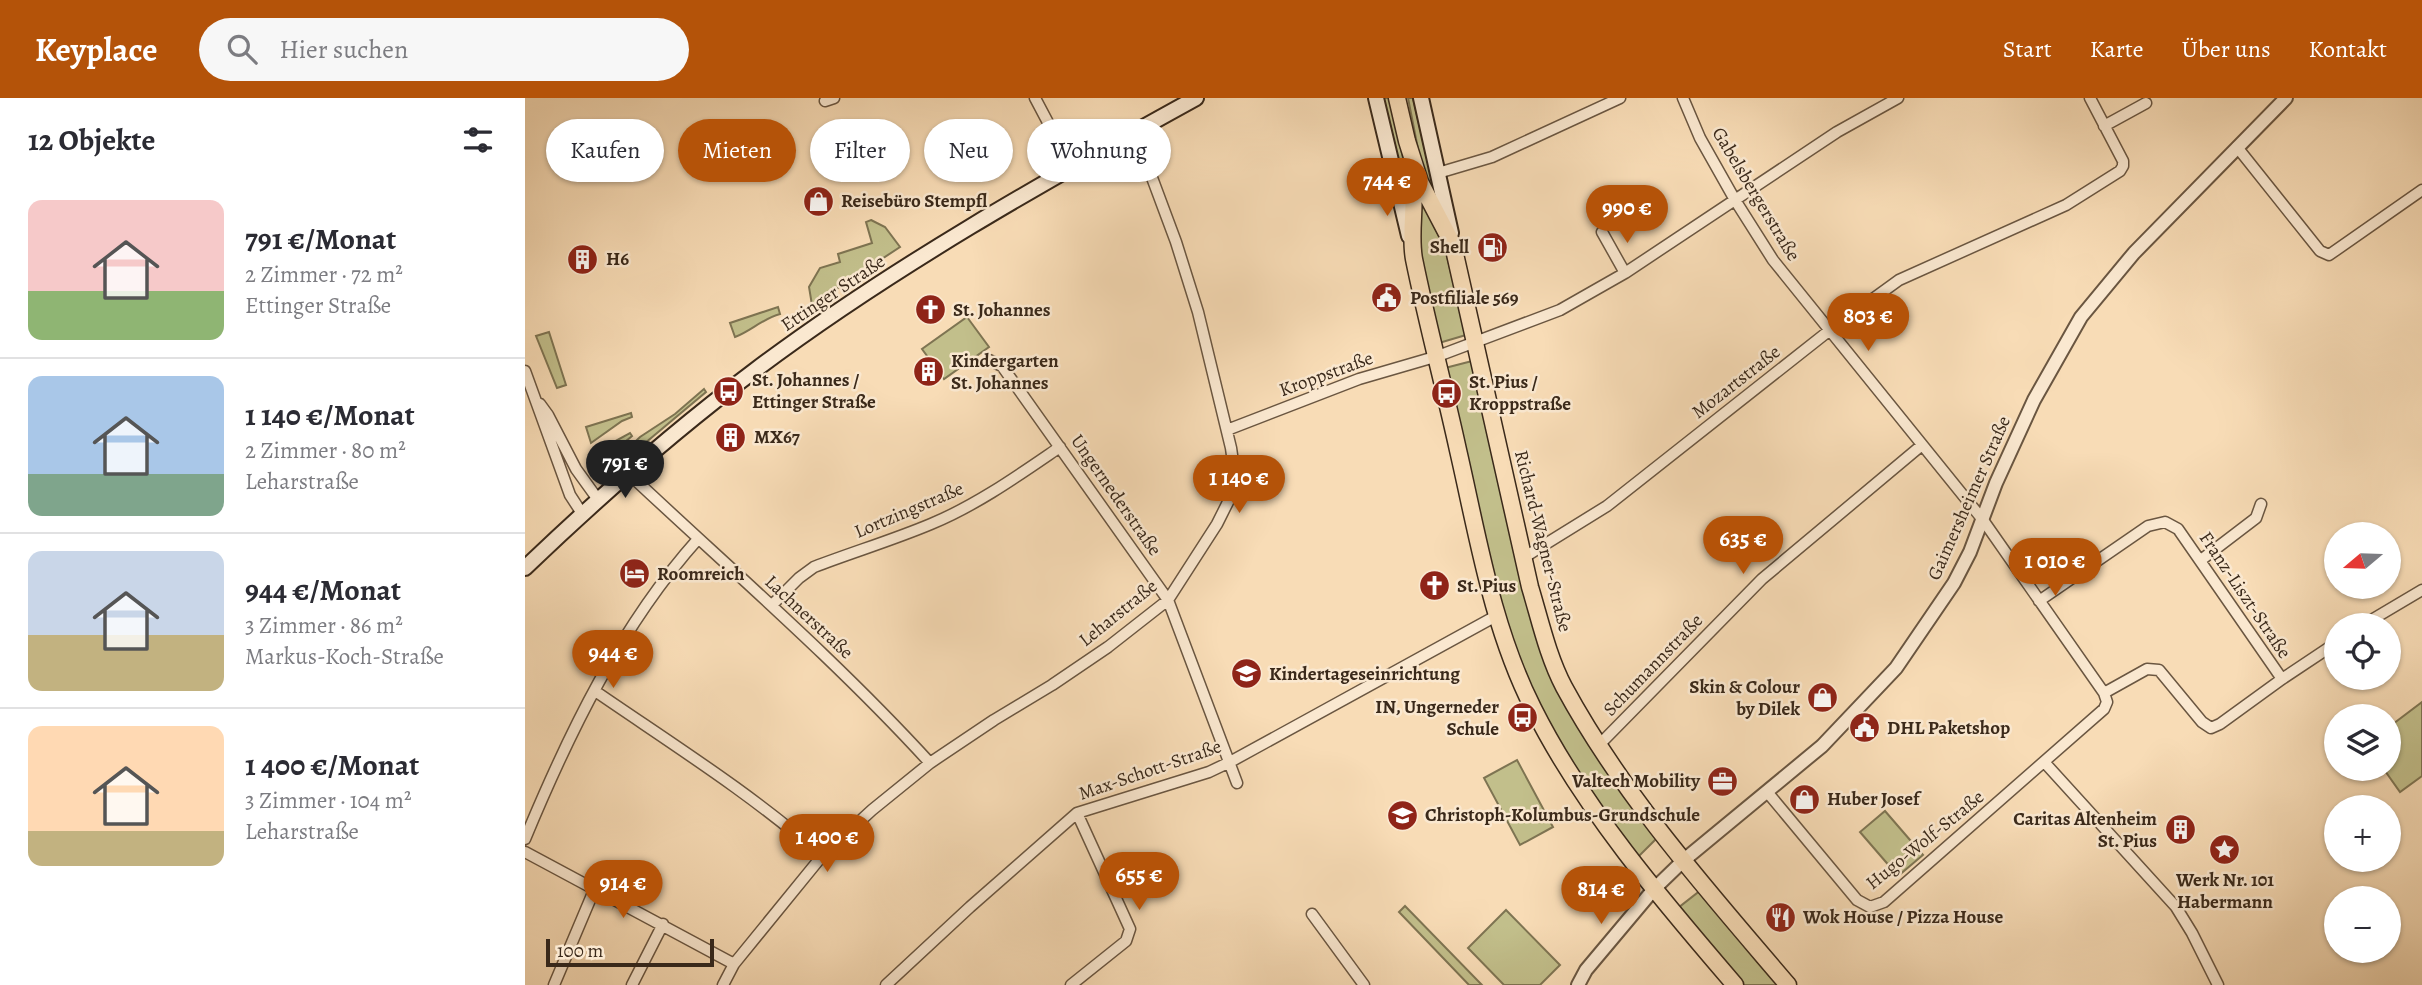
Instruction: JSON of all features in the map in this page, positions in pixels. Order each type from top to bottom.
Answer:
[{"type":"main road","name":"Ettinger Straße","points":[[1158,119],[1196,98]]},
{"type":"main road","name":"Richard-Wagner-Straße","points":[[1376,98],[1496,616],[1512,662],[1552,745],[1654,889],[1735,985]]},
{"type":"main road","name":"Richard-Wagner-Straße","points":[[1397,98],[1407,141],[1414,191],[1414,256]]},
{"type":"main road","name":"Richard-Wagner-Straße","points":[[1421,98],[1523,558],[1544,633],[1563,685],[1599,745],[1683,860],[1788,985]]},
{"type":"main road","name":"Richard-Wagner-Straße","points":[[1407,141],[1426,193],[1453,245]]},
{"type":"main road","name":"Ettinger Straße","points":[[525,568],[629,474],[755,370],[929,252],[1048,182]]},
{"type":"street","points":[[1035,98],[1046,119]]},
{"type":"street","points":[[1438,173],[1492,157],[1620,98]]},
{"type":"street","name":"Gabelsbergerstraße","points":[[1683,98],[1700,138],[1773,260],[1983,520],[2104,693]]},
{"type":"street","name":"Kroppstraße","points":[[1227,430],[1359,379],[1437,356],[1560,310],[1625,273],[1837,132],[1898,98]]},
{"type":"street","points":[[2090,98],[2104,126],[2146,103]]},
{"type":"street","name":"Gaimersheimer Straße","points":[[1578,985],[1586,971],[1654,889],[1683,860],[1822,746],[1896,668],[1954,583],[2034,400],[2081,317],[2134,253],[2286,98]]},
{"type":"street","name":"Mozartstraße","points":[[1523,558],[1607,506],[1830,330],[1899,280],[2066,205],[2120,171],[2123,166],[2104,126]]},
{"type":"street","points":[[2237,147],[2320,251],[2329,255],[2422,191]]},
{"type":"street","name":"Leharstraße","points":[[723,985],[734,964],[822,856],[872,810],[930,763],[1086,662],[1168,600],[1217,524],[1230,498],[1234,469],[1227,430],[1198,312],[1154,182]]},
{"type":"street","points":[[1602,232],[1625,273]]},
{"type":"street","name":"Ungernederstraße","points":[[989,360],[1002,366],[1168,600],[1237,783]]},
{"type":"street","points":[[525,371],[570,495],[583,515]]},
{"type":"street","points":[[538,401],[580,476],[599,501]]},
{"type":"street","name":"Schumannstraße","points":[[1599,745],[1762,579],[1922,445]]},
{"type":"street","name":"Lortzingstraße","points":[[772,605],[799,578],[814,568],[931,524],[1021,474],[1060,447]]},
{"type":"street","name":"Lachnerstraße","points":[[629,474],[890,718],[930,763]]},
{"type":"street","points":[[2201,560],[2256,518],[2261,504]]},
{"type":"street","name":"Franz-Liszt-Straße","points":[[2039,601],[2148,526],[2165,522],[2178,529],[2282,679]]},
{"type":"street","points":[[525,839],[552,774],[595,691],[660,586],[698,540]]},
{"type":"street","points":[[2383,613],[2422,590]]},
{"type":"street","name":"Max-Schott-Straße","points":[[886,985],[960,915],[1077,813],[1209,772],[1496,616]]},
{"type":"street","points":[[2104,693],[2147,669],[2159,670],[2202,722],[2211,728],[2324,651]]},
{"type":"street","points":[[595,691],[752,798],[822,856]]},
{"type":"street","name":"Hugo-Wolf-Straße","points":[[1768,793],[1857,900],[1870,906],[1884,902],[2104,709],[2107,702],[2104,693]]},
{"type":"street","points":[[2045,763],[2176,907],[2218,985]]},
{"type":"street","points":[[1071,985],[1126,941],[1130,929],[1077,813]]},
{"type":"street","points":[[525,852],[734,964]]},
{"type":"street","points":[[554,985],[595,888]]},
{"type":"street","points":[[1312,914],[1364,985]]},
{"type":"street","points":[[632,985],[663,925]]},
{"type":"shaded area","points":[[1381,98],[1389,98],[1407,175],[1410,208]]},
{"type":"shaded area","points":[[1408,98],[1413,98],[1437,202],[1435,204],[1420,159]]},
{"type":"shaded area","points":[[1419,196],[1445,248],[1466,335],[1439,343],[1420,253]]},
{"type":"shaded area","points":[[871,220],[885,227],[900,247],[812,305],[809,287],[820,268],[840,262],[838,254],[872,243],[866,222]]},
{"type":"shaded area","points":[[778,307],[780,314],[735,337],[730,323]]},
{"type":"shaded area","points":[[967,317],[989,347],[944,379],[922,349]]},
{"type":"shaded area","points":[[549,332],[566,385],[557,388],[536,336]]},
{"type":"shaded area","points":[[1476,360],[1555,677],[1657,838],[1638,857],[1563,752],[1528,686],[1498,601],[1445,368]]},
{"type":"shaded area","points":[[704,389],[706,392],[611,469],[611,465],[640,437],[675,414]]},
{"type":"shaded area","points":[[631,413],[632,417],[591,443],[586,427]]},
{"type":"shaded area","points":[[630,433],[632,436],[601,462],[598,461],[597,451]]},
{"type":"shaded area","points":[[2422,702],[2422,776],[2400,792],[2392,781],[2401,781],[2401,718]]},
{"type":"shaded area","points":[[1517,760],[1553,827],[1520,845],[1484,778]]},
{"type":"shaded area","points":[[1885,811],[1923,855],[1898,876],[1860,832]]},
{"type":"shaded area","points":[[1701,890],[1781,985],[1744,985],[1678,908]]},
{"type":"shaded area","points":[[1405,906],[1482,985],[1469,985],[1399,912]]},
{"type":"shaded area","points":[[1506,910],[1560,965],[1540,985],[1504,985],[1468,948]]},
{"type":"place","name":"Reisebüro Stempfl","points":[[818,201]]},
{"type":"place","name":"Shell","points":[[1492,247]]},
{"type":"place","name":"H6","points":[[583,259]]},
{"type":"place","name":"Postfiliale 569","points":[[1387,298]]},
{"type":"place","name":"St. Johannes","points":[[930,310]]},
{"type":"place","name":"Kindergarten St. Johannes","points":[[928,372]]},
{"type":"place","name":"St. Johannes / Ettinger Straße","points":[[729,391]]},
{"type":"place","name":"St. Pius / Kroppstraße","points":[[1446,393]]},
{"type":"place","name":"MX67","points":[[731,437]]},
{"type":"place","name":"Roomreich","points":[[634,574]]},
{"type":"place","name":"St. Pius","points":[[1434,586]]},
{"type":"place","name":"Kindertageseinrichtung","points":[[1246,674]]},
{"type":"place","name":"Skin & Colour by Dilek","points":[[1823,698]]},
{"type":"place","name":"IN, Ungerneder Schule","points":[[1522,718]]},
{"type":"place","name":"DHL Paketshop","points":[[1864,728]]},
{"type":"place","name":"Valtech Mobility","points":[[1723,781]]},
{"type":"place","name":"Huber Josef","points":[[1804,799]]},
{"type":"place","name":"Christoph-Kolumbus-Grundschule","points":[[1402,815]]},
{"type":"place","name":"Caritas Altenheim St. Pius","points":[[2180,830]]},
{"type":"place","name":"Werk Nr. 101 Habermann","points":[[2225,849]]},
{"type":"place","name":"Wok House / Pizza House","points":[[1780,917]]}]
